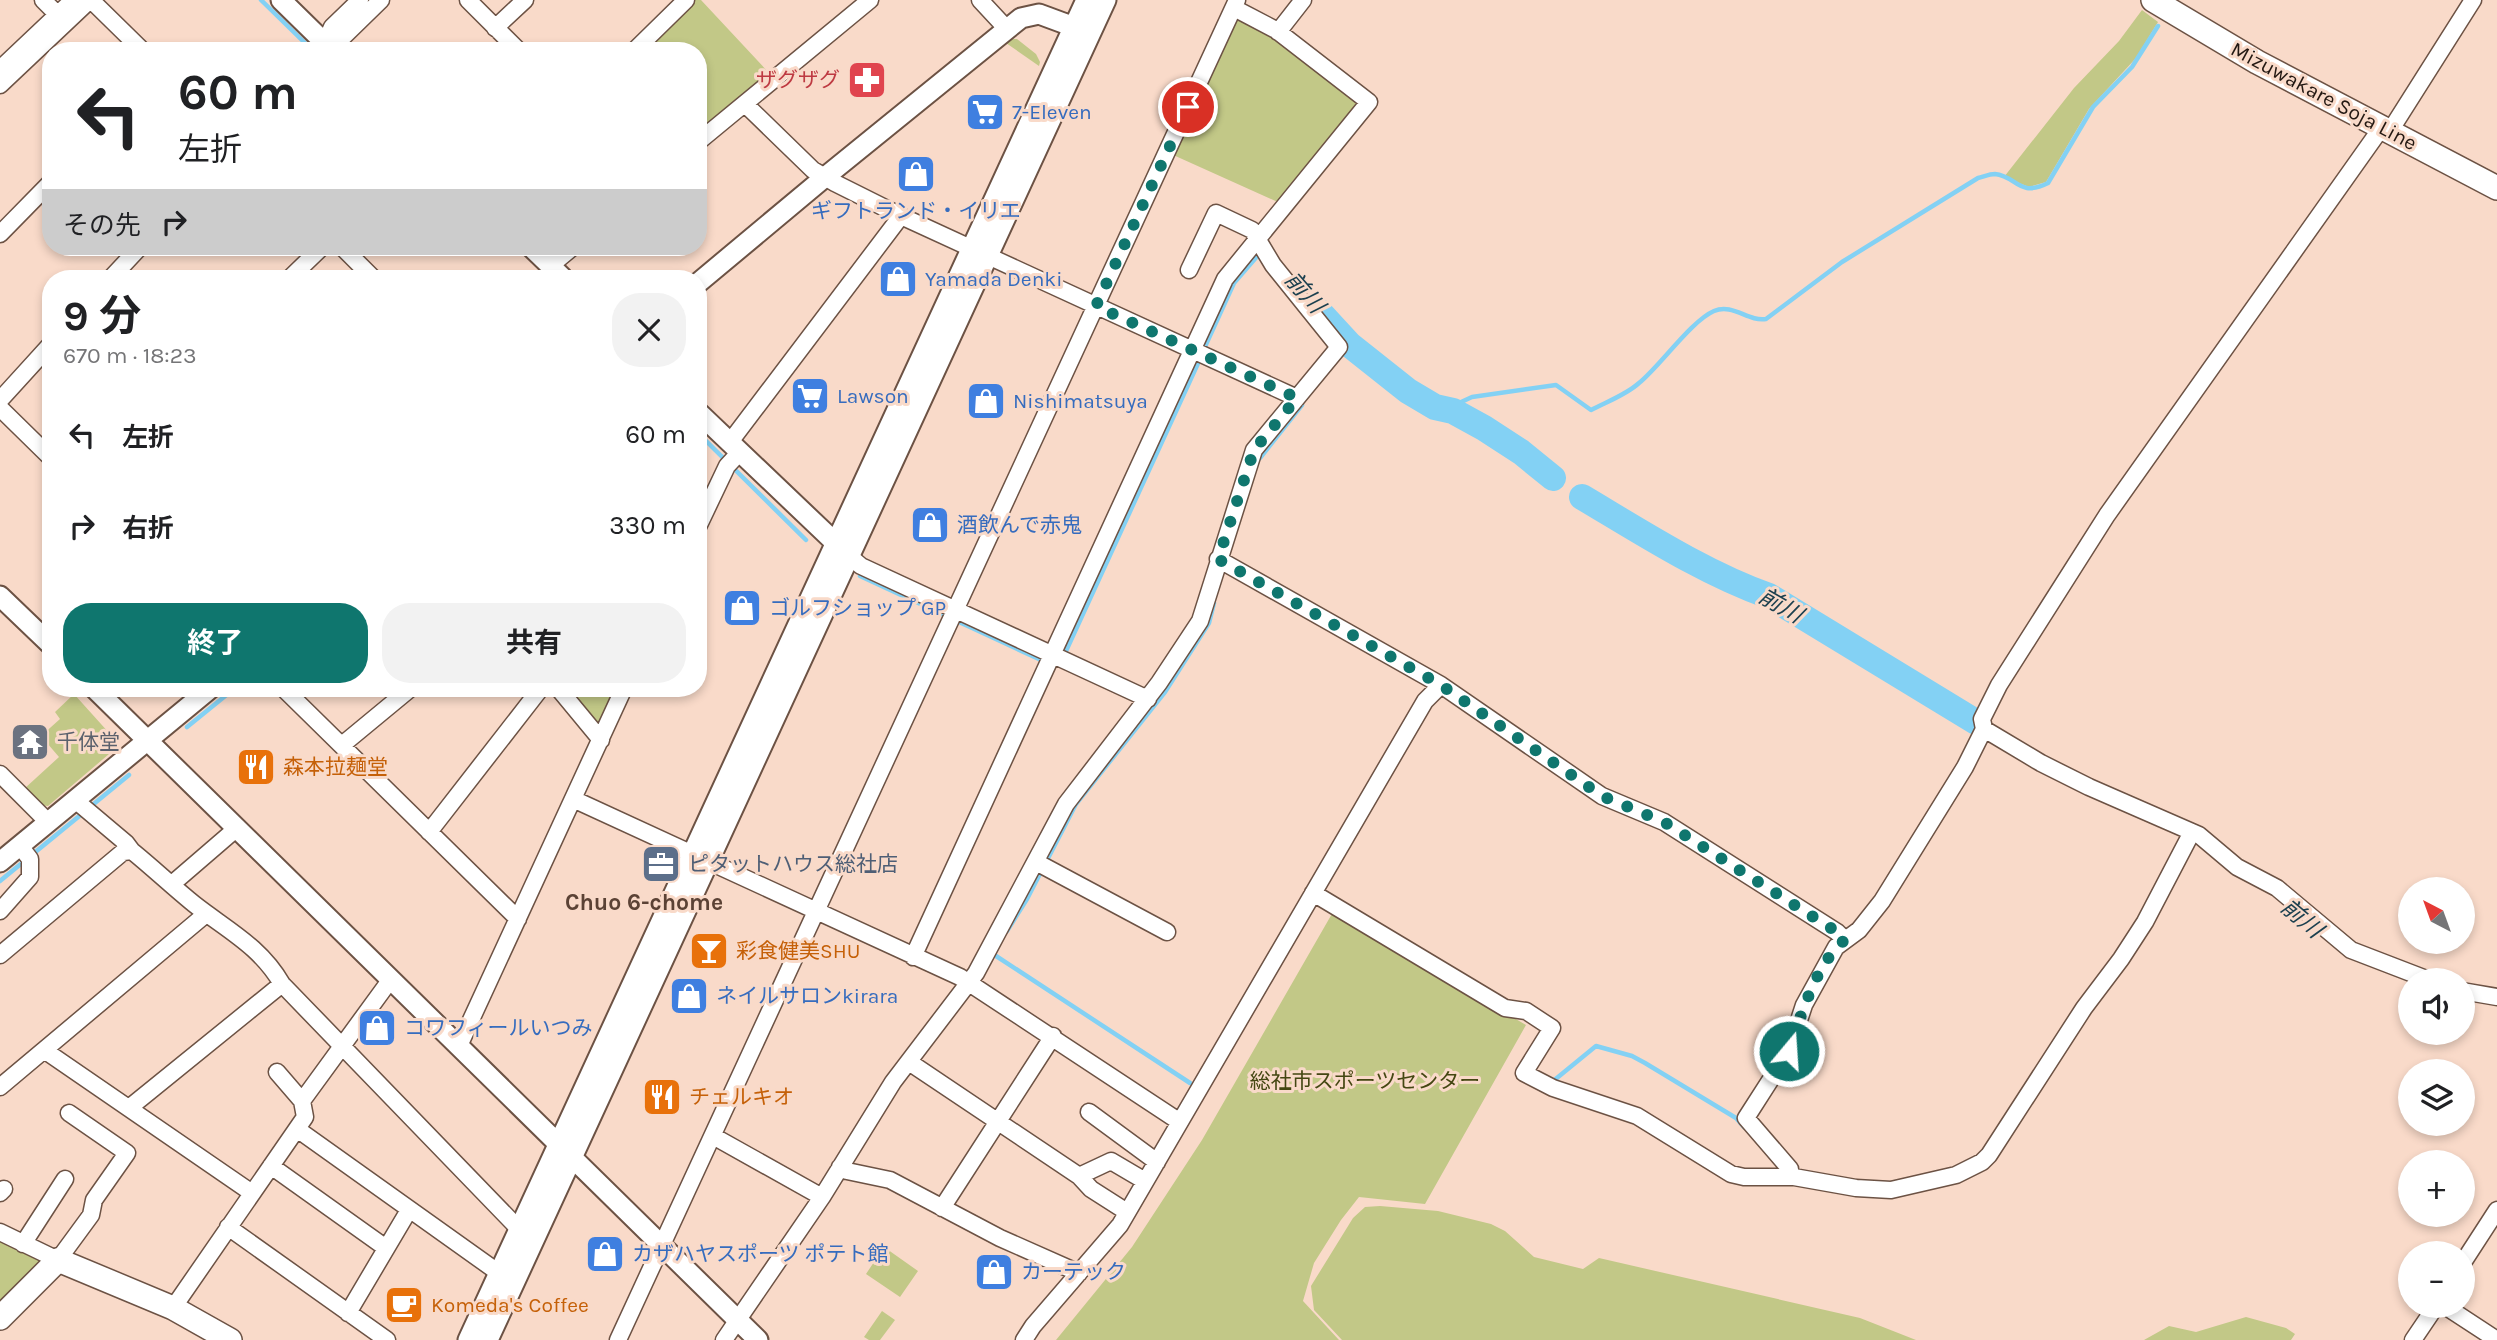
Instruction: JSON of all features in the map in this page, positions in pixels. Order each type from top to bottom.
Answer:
[{"type":"main road","name":"Mizuwakare Soja Line","points":[[2153,0],[2257,62],[2497,188]]},
{"type":"main road","points":[[0,1318],[58,1260],[173,1308],[205,1334],[230,1340]]},
{"type":"street","points":[[43,0],[62,19]]},
{"type":"street","points":[[0,85],[62,19],[73,0]]},
{"type":"street","points":[[0,69],[90,0],[134,42]]},
{"type":"street","points":[[282,0],[320,42]]},
{"type":"street","points":[[327,42],[332,27],[360,0]]},
{"type":"street","points":[[336,42],[381,0]]},
{"type":"street","points":[[468,0],[510,42]]},
{"type":"street","points":[[495,28],[525,0]]},
{"type":"street","points":[[643,42],[686,0]]},
{"type":"street","points":[[707,135],[870,0]]},
{"type":"street","points":[[980,0],[1006,28]]},
{"type":"street","points":[[1082,30],[1086,0]]},
{"type":"street","points":[[488,1340],[572,1158],[701,858],[1082,30],[1106,0]]},
{"type":"street","points":[[1278,32],[1303,0]]},
{"type":"street","points":[[1790,1169],[1746,1118],[1789,1051],[1804,1005],[1825,965],[1836,947],[1866,923],[1882,901],[1965,766],[1984,729],[1982,719],[1999,685],[2107,515],[2386,129],[2473,0]]},
{"type":"street","points":[[618,1340],[1236,4],[1278,32],[1369,102],[1262,245],[1225,279],[1198,354],[1053,654],[913,957]]},
{"type":"street","points":[[707,275],[1021,18],[1039,14],[1082,30]]},
{"type":"street","points":[[745,104],[813,170],[825,177],[980,253],[1297,398]]},
{"type":"street","points":[[0,234],[42,191]]},
{"type":"street","points":[[724,1340],[843,1168],[892,1082],[912,1064],[972,984],[1041,865],[1066,804],[1148,699],[1200,621],[1222,561],[1254,450],[1339,347],[1273,265],[1252,230],[1216,213],[1189,270]]},
{"type":"street","points":[[707,508],[732,455],[901,216]]},
{"type":"street","points":[[118,270],[132,256]]},
{"type":"street","points":[[298,270],[313,256]]},
{"type":"street","points":[[351,256],[365,270]]},
{"type":"street","points":[[540,256],[555,270]]},
{"type":"street","points":[[0,400],[42,354]]},
{"type":"street","points":[[0,408],[42,449]]},
{"type":"street","points":[[707,423],[732,455],[861,566],[953,615],[1053,654],[1148,699]]},
{"type":"street","points":[[1222,561],[1441,685],[1602,796],[1664,822],[1837,932],[1845,940]]},
{"type":"street","points":[[0,596],[42,637]]},
{"type":"street","points":[[1024,1340],[1120,1225],[1425,701],[1441,685]]},
{"type":"street","points":[[103,697],[758,1340]]},
{"type":"street","points":[[0,862],[26,853],[48,822],[83,806],[147,740],[200,697]]},
{"type":"street","points":[[293,697],[518,919]]},
{"type":"street","points":[[342,745],[400,697]]},
{"type":"street","points":[[429,832],[534,697]]},
{"type":"street","points":[[565,697],[601,740]]},
{"type":"street","points":[[459,1046],[620,697]]},
{"type":"street","points":[[1984,729],[2089,787],[2192,832],[2237,867],[2277,888],[2351,950],[2398,968]]},
{"type":"street","points":[[0,774],[48,822]]},
{"type":"street","points":[[573,799],[972,984],[1180,1122]]},
{"type":"street","points":[[83,806],[206,914],[229,927],[272,966],[282,984],[519,1228]]},
{"type":"street","points":[[172,884],[237,828]]},
{"type":"street","points":[[1313,893],[1505,1008],[1526,1011],[1552,1028],[1524,1073],[1553,1088],[1637,1116],[1731,1174],[1744,1177],[1794,1177],[1856,1188],[1891,1190],[1956,1175],[1982,1162],[1989,1155],[2084,1008],[2121,960],[2145,922],[2192,832]]},
{"type":"street","points":[[0,955],[123,852],[132,850]]},
{"type":"street","points":[[0,911],[30,877],[26,853]]},
{"type":"street","points":[[468,1340],[558,1144],[701,858]]},
{"type":"street","points":[[1041,865],[1167,932]]},
{"type":"street","points":[[0,1087],[206,914]]},
{"type":"street","points":[[302,1101],[391,979]]},
{"type":"street","points":[[129,1108],[282,984]]},
{"type":"street","points":[[2475,993],[2497,997]]},
{"type":"street","points":[[942,1208],[1053,1036]]},
{"type":"street","points":[[44,1050],[252,1193]]},
{"type":"street","points":[[912,1064],[1079,1175],[1091,1189],[1127,1212]]},
{"type":"street","points":[[173,1308],[305,1117],[302,1101],[277,1072]]},
{"type":"street","points":[[1089,1112],[1157,1162]]},
{"type":"street","points":[[0,1232],[58,1260],[91,1215],[94,1200],[127,1153],[69,1113]]},
{"type":"street","points":[[297,1129],[499,1273]]},
{"type":"street","points":[[713,1136],[822,1197]]},
{"type":"street","points":[[1079,1175],[1111,1161],[1145,1181]]},
{"type":"street","points":[[271,1166],[386,1248]]},
{"type":"street","points":[[843,1168],[890,1180],[1000,1238],[1079,1273]]},
{"type":"street","points":[[23,1244],[65,1179]]},
{"type":"street","points":[[348,1313],[409,1209]]},
{"type":"street","points":[[2475,1244],[2497,1210]]},
{"type":"street","points":[[228,1227],[387,1340]]},
{"type":"street","points":[[2413,1340],[2428,1318]]},
{"type":"street","points":[[2464,1318],[2497,1339]]},
{"type":"green space","points":[[694,0],[701,0],[770,74],[707,126],[707,42],[651,42]]},
{"type":"green space","points":[[2142,10],[2158,22],[2136,58],[2089,109],[2046,182],[2029,187],[2004,177],[2074,88],[2119,41]]},
{"type":"green space","points":[[1241,19],[1257,26],[1359,98],[1360,106],[1280,203],[1171,154],[1233,20]]},
{"type":"green space","points":[[1017,39],[1036,54],[1039,66],[1006,43]]},
{"type":"green space","points":[[71,697],[77,697],[110,734],[109,754],[48,806],[39,805],[24,789],[59,757],[41,736],[60,719],[55,712]]},
{"type":"green space","points":[[570,697],[614,697],[600,725],[594,726]]},
{"type":"green space","name":"総社市スポーツセンター","points":[[1333,912],[1526,1025],[1425,1204],[1359,1197],[1314,1263],[1303,1301],[1339,1340],[1056,1340],[1132,1247],[1202,1140]]},
{"type":"green space","points":[[1365,1207],[1438,1211],[1491,1224],[1505,1231],[1534,1257],[1583,1269],[1599,1258],[1860,1318],[1916,1340],[1342,1340],[1314,1310],[1311,1286],[1353,1218]]},
{"type":"green space","points":[[0,1241],[42,1260],[0,1307]]},
{"type":"green space","points":[[884,1247],[918,1271],[900,1297],[866,1274]]},
{"type":"green space","points":[[882,1311],[895,1320],[880,1340],[869,1340],[864,1337]]},
{"type":"green space","points":[[2246,1317],[2286,1328],[2295,1334],[2291,1340],[2144,1340],[2169,1326],[2196,1332]]},
{"type":"waterway","points":[[261,0],[304,42]]},
{"type":"waterway","points":[[1446,409],[1472,397],[1556,385],[1591,410],[1634,387],[1705,316],[1714,311],[1728,309],[1753,318],[1766,319],[1842,262],[1978,178],[1995,174],[2030,188],[2048,183],[2093,107],[2132,67],[2158,26]]},
{"type":"waterway","points":[[1203,351],[1234,283],[1260,253]]},
{"type":"waterway","name":"前川","points":[[1315,307],[1350,345],[1408,391],[1435,407],[1453,411],[1484,428],[1521,452],[1553,478]]},
{"type":"waterway","points":[[1343,354],[1350,345]]},
{"type":"waterway","points":[[1066,651],[1200,359]]},
{"type":"waterway","points":[[1260,458],[1302,405]]},
{"type":"waterway","points":[[707,442],[806,540]]},
{"type":"waterway","name":"前川","points":[[1582,497],[1697,564],[1769,596],[1976,722]]},
{"type":"waterway","points":[[860,576],[1041,660]]},
{"type":"waterway","points":[[1007,931],[1027,899],[1076,804],[1165,692],[1209,623],[1214,603]]},
{"type":"waterway","points":[[187,727],[224,697]]},
{"type":"waterway","points":[[90,807],[129,775]]},
{"type":"waterway","points":[[0,881],[83,813]]},
{"type":"waterway","points":[[993,954],[1190,1083]]},
{"type":"waterway","points":[[1552,1082],[1596,1046],[1632,1056],[1645,1063],[1736,1118],[1744,1127]]},
{"type":"place","name":"ザグザグ","points":[[867,80]]},
{"type":"place","name":"7-Eleven","points":[[985,112]]},
{"type":"place","name":"ギフトランド・イリエ","points":[[916,174]]},
{"type":"place","name":"Yamada Denki","points":[[898,279]]},
{"type":"place","name":"Lawson","points":[[810,396]]},
{"type":"place","name":"Nishimatsuya","points":[[986,401]]},
{"type":"place","name":"酒飲んで赤鬼","points":[[930,525]]},
{"type":"place","name":"ゴルフショップ GP","points":[[742,608]]},
{"type":"place","name":"千体堂","points":[[30,742]]},
{"type":"place","name":"森本拉麺堂","points":[[256,767]]},
{"type":"place","name":"ピタットハウス総社店","points":[[661,864]]},
{"type":"place","name":"彩食健美SHU","points":[[709,951]]},
{"type":"place","name":"ネイルサロンkirara","points":[[689,996]]},
{"type":"place","name":"コワフィールいつみ","points":[[377,1028]]},
{"type":"place","name":"チェルキオ","points":[[662,1097]]},
{"type":"place","name":"カザハヤスポーツ ポテト館","points":[[605,1254]]},
{"type":"place","name":"カーテック","points":[[994,1272]]},
{"type":"place","name":"Komeda's Coffee","points":[[404,1305]]},
{"type":"district","name":"Chuo 6-chome","points":[[644,902]]},
{"type":"route","points":[[1188,107],[1096,306],[1297,398],[1254,450],[1218,559],[1441,685],[1602,796],[1664,822],[1837,932],[1845,940],[1836,947],[1804,1005],[1789,1051]]}]
